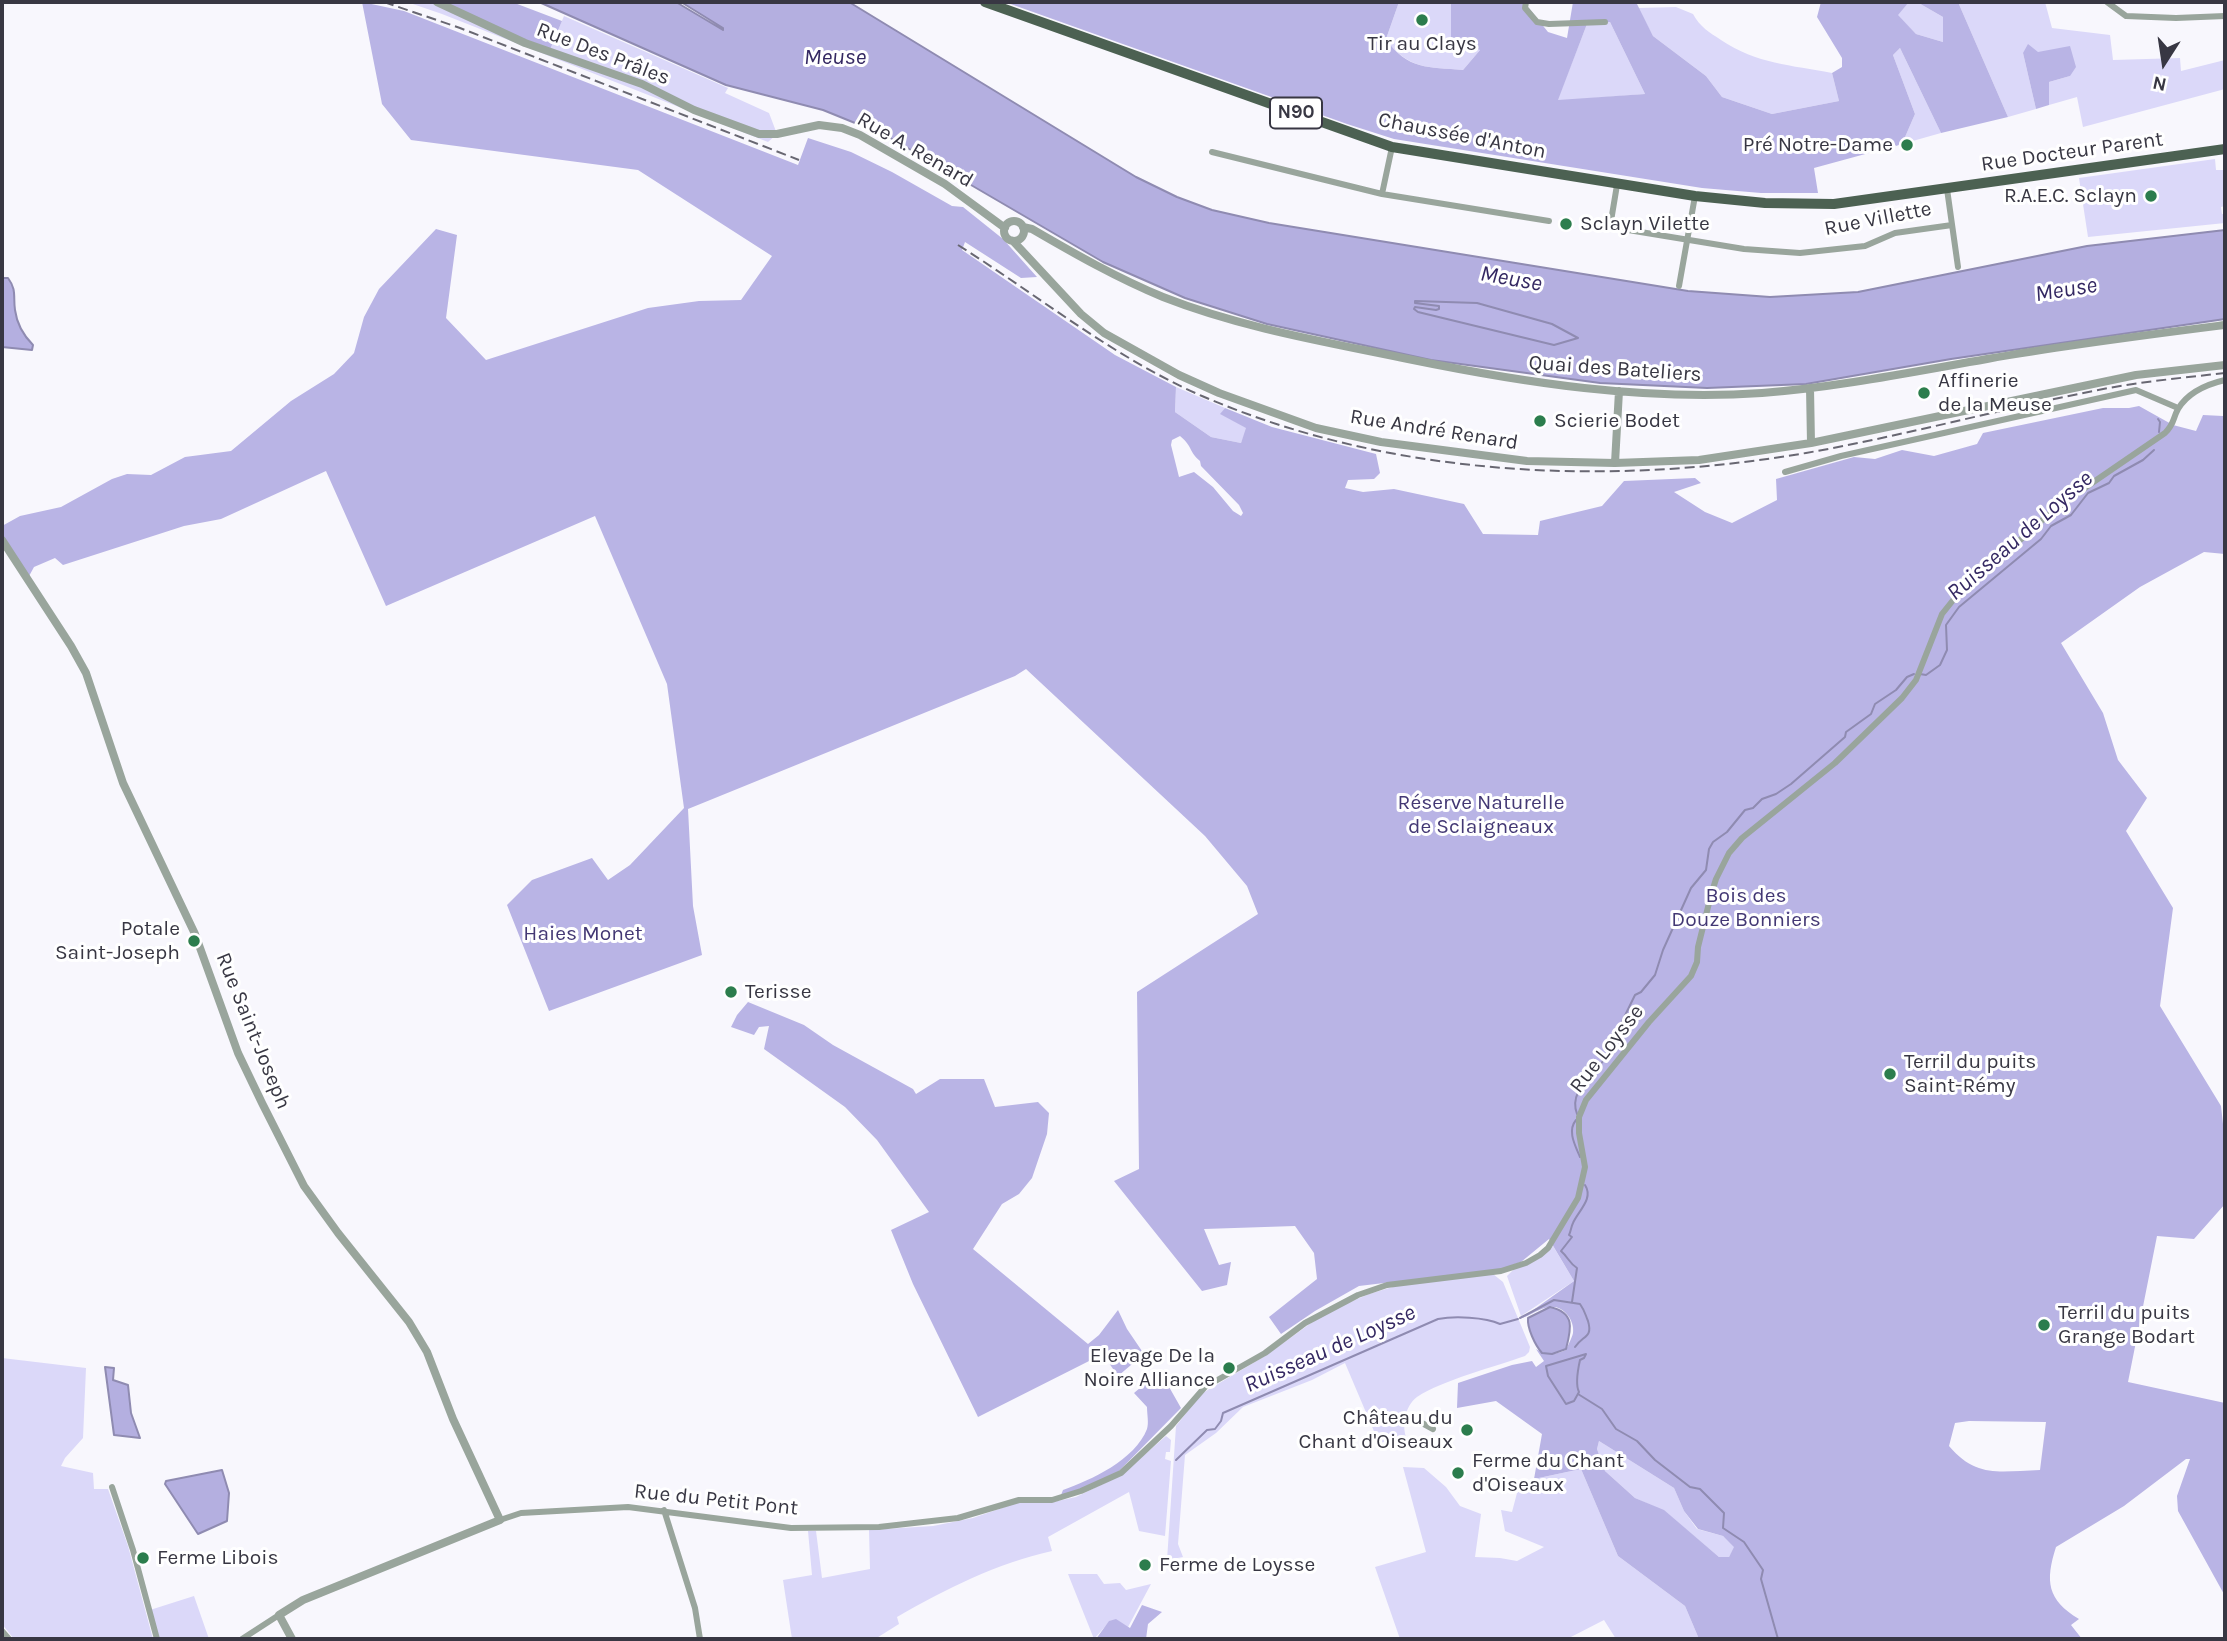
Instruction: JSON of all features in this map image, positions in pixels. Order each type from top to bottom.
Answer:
[{"type":"main road","name":"Chaussée d'Anton","points":[[985,2],[1392,147],[1617,185]]},
{"type":"main road","name":"Rue Docteur Parent","points":[[1924,192],[2225,149]]},
{"type":"main road","name":"Rue Villette","points":[[1617,185],[1695,196],[1797,205],[1834,204],[1924,192]]},
{"type":"street","name":"Rue Des Prâles","points":[[437,2],[525,43],[642,84],[694,110],[759,134]]},
{"type":"street","points":[[1525,2],[1525,8],[1537,22],[1605,22]]},
{"type":"street","points":[[2107,2],[2126,16],[2225,16]]},
{"type":"street","name":"Rue A. Renard","points":[[759,134],[777,134],[819,125],[842,128],[860,135],[945,184],[1005,228]]},
{"type":"street","points":[[1381,194],[1392,147]]},
{"type":"street","points":[[1212,152],[1381,194],[1549,221]]},
{"type":"street","name":"Rue Villette","points":[[1617,185],[1610,227],[1768,252],[1800,253],[1865,246],[1895,233],[1952,225]]},
{"type":"street","name":"Rue Villette","points":[[1947,189],[1958,267]]},
{"type":"street","points":[[1679,286],[1695,196]]},
{"type":"street","points":[[1016,222],[1023,227],[1022,237],[1013,241],[1004,234],[1007,224],[1016,222]]},
{"type":"street","name":"Quai des Bateliers","points":[[1023,227],[1032,229],[1108,272],[1164,297],[1265,329],[1494,376],[1558,386],[1619,391],[1692,395],[1810,388],[1877,380],[2047,349],[2225,325]]},
{"type":"street","name":"Rue André Renard","points":[[1013,241],[1081,314],[1104,332],[1180,375],[1279,416],[1316,428],[1381,442],[1527,461],[1615,463],[1699,460],[1811,443],[2136,375],[2225,365]]},
{"type":"street","name":"Rue Loysse","points":[[1182,1415],[1205,1387],[1265,1353],[1305,1323],[1358,1295],[1387,1285],[1501,1271],[1526,1263],[1548,1248],[1578,1198],[1584,1175],[1579,1133],[1579,1117],[1583,1107],[1594,1089],[1649,1022],[1691,976],[1697,962],[1698,947],[1716,880],[1730,853],[1742,838],[1809,786],[1902,698],[1919,673],[1942,614],[1954,598],[2057,509],[2165,433],[2173,425],[2178,408],[2193,393],[2207,384],[2224,381]]},
{"type":"street","points":[[1810,388],[1811,443]]},
{"type":"street","points":[[1784,472],[1841,456],[2136,390],[2178,408]]},
{"type":"street","points":[[1615,463],[1619,391]]},
{"type":"street","name":"Rue Saint-Joseph","points":[[2,540],[86,673],[123,783],[195,934],[238,1053],[304,1186],[409,1322],[427,1352],[453,1419],[500,1520]]},
{"type":"street","name":"Rue du Petit Pont","points":[[279,1615],[303,1600],[521,1513],[628,1507],[791,1528],[879,1527],[958,1518],[1019,1500],[1052,1500],[1081,1491],[1121,1473],[1182,1415]]},
{"type":"street","points":[[1411,1417],[1433,1429]]},
{"type":"street","points":[[112,1488],[133,1550],[156,1639]]},
{"type":"street","points":[[664,1510],[695,1608],[700,1639]]},
{"type":"street","points":[[242,1639],[279,1615],[292,1639]]},
{"type":"street","points":[[2,1631],[9,1639]]},
{"type":"shaded area","points":[[407,2],[437,2],[549,52],[564,16],[728,88],[725,93],[769,113],[777,134],[768,142]]},
{"type":"shaded area","name":"Tir au Clays","points":[[1399,2],[1451,4],[1480,50],[1463,70],[1429,67],[1411,62],[1386,39]]},
{"type":"shaded area","points":[[1909,2],[1917,2],[1943,17],[1943,42],[1916,34],[1897,15]]},
{"type":"shaded area","points":[[1958,2],[2045,2],[2052,28],[2110,35],[2113,60],[2180,58],[2181,71],[2225,60],[2225,89],[2083,127],[2077,97],[2049,105],[2049,82],[2070,76],[2038,52],[2023,53],[2036,109],[2008,117]]},
{"type":"shaded area","points":[[1676,7],[1693,14],[1709,32],[1748,54],[1832,73],[1839,101],[1772,114],[1722,97],[1706,76],[1653,36],[1638,8]]},
{"type":"shaded area","points":[[1610,22],[1645,94],[1557,101],[1587,24]]},
{"type":"shaded area","points":[[1900,48],[1941,133],[1902,144],[1915,114],[1893,55]]},
{"type":"shaded area","name":"R.A.E.C. Sclayn","points":[[2215,159],[2216,170],[2225,170],[2225,206],[2221,207],[2222,214],[2225,214],[2225,223],[2088,237],[2079,178]]},
{"type":"shaded area","points":[[1176,387],[1225,408],[1221,414],[1247,428],[1241,443],[1211,437],[1175,412]]},
{"type":"shaded area","points":[[1553,1246],[1574,1281],[1521,1316],[1507,1276]]},
{"type":"shaded area","points":[[1493,1274],[1503,1282],[1530,1347],[1525,1356],[1454,1379],[1417,1397],[1406,1415],[1406,1437],[1379,1443],[1345,1363],[1312,1380],[1243,1407],[1216,1433],[1185,1455],[1178,1544],[1183,1557],[1167,1560],[1176,1426],[1201,1394],[1265,1356],[1325,1313],[1369,1294],[1396,1286]]},
{"type":"shaded area","points":[[2,1358],[86,1368],[83,1438],[61,1466],[93,1473],[94,1489],[108,1489],[128,1546],[153,1639],[14,1639],[2,1624]]},
{"type":"shaded area","points":[[1166,1436],[1171,1440],[1170,1452],[1166,1452],[1165,1459],[1171,1461],[1165,1536],[1139,1531],[1129,1492],[1048,1537],[1052,1551],[1011,1562],[953,1587],[897,1617],[899,1624],[875,1639],[792,1639],[783,1580],[812,1575],[808,1531],[816,1531],[822,1578],[870,1569],[869,1530],[933,1526],[973,1518],[1019,1502],[1053,1502],[1076,1497],[1121,1475]]},
{"type":"shaded area","points":[[1599,1441],[1674,1488],[1684,1511],[1697,1529],[1723,1536],[1735,1547],[1729,1557],[1719,1557],[1664,1511],[1635,1498],[1605,1471],[1597,1449]]},
{"type":"shaded area","points":[[1403,1467],[1424,1468],[1446,1487],[1460,1506],[1481,1514],[1475,1557],[1517,1561],[1544,1547],[1505,1531],[1501,1510],[1512,1512],[1517,1493],[1534,1479],[1581,1469],[1618,1556],[1685,1606],[1699,1639],[1616,1639],[1604,1620],[1567,1639],[1400,1639],[1375,1567],[1426,1552]]},
{"type":"shaded area","points":[[1068,1574],[1097,1574],[1104,1584],[1120,1583],[1126,1590],[1151,1584],[1128,1627],[1116,1620],[1110,1621],[1094,1639]]},
{"type":"shaded area","points":[[194,1596],[209,1639],[159,1639],[150,1610]]},
{"type":"green space","name":"Bois des Douze Bonniers","points":[[362,2],[404,11],[798,165],[808,138],[851,152],[952,206],[963,207],[1003,239],[1037,277],[1021,278],[965,242],[962,250],[1115,355],[1176,387],[1175,412],[1211,437],[1241,443],[1246,428],[1220,414],[1225,408],[1272,427],[1376,454],[1380,473],[1374,479],[1348,480],[1345,488],[1363,492],[1394,489],[1464,504],[1483,534],[1538,535],[1540,521],[1602,506],[1624,481],[1695,478],[1701,483],[1674,492],[1705,512],[1732,523],[1777,500],[1776,479],[1854,457],[1875,459],[1902,450],[1934,456],[1977,444],[1983,433],[2103,408],[2139,406],[2173,425],[2196,431],[2203,415],[2223,416],[2225,404],[2225,554],[2204,552],[2140,587],[2061,643],[2103,713],[2118,760],[2147,798],[2126,831],[2173,908],[2160,1006],[2221,1106],[2225,1142],[2225,1204],[2194,1239],[2157,1236],[2128,1382],[2225,1403],[2225,1596],[2178,1511],[2177,1496],[2190,1459],[2186,1459],[2124,1506],[2056,1547],[2050,1570],[2051,1589],[2060,1605],[2079,1619],[2071,1625],[2082,1639],[1699,1639],[1685,1606],[1618,1556],[1581,1469],[1534,1479],[1542,1434],[1496,1401],[1457,1408],[1458,1383],[1512,1365],[1532,1361],[1536,1367],[1544,1361],[1536,1349],[1550,1354],[1566,1350],[1573,1328],[1570,1319],[1559,1308],[1549,1307],[1522,1318],[1574,1281],[1549,1239],[1521,1262],[1501,1269],[1359,1286],[1281,1334],[1269,1317],[1317,1279],[1314,1253],[1295,1226],[1204,1229],[1219,1265],[1231,1262],[1227,1285],[1202,1291],[1114,1181],[1139,1169],[1137,992],[1258,914],[1247,886],[1205,836],[1026,669],[1015,676],[688,809],[693,906],[702,955],[549,1011],[507,905],[532,880],[592,858],[608,880],[630,865],[684,808],[667,684],[595,516],[386,606],[326,471],[221,519],[184,526],[63,565],[55,558],[34,567],[28,578],[2,540],[2,526],[20,516],[61,507],[112,479],[127,474],[151,475],[185,457],[231,451],[291,401],[334,374],[354,353],[364,317],[379,289],[436,229],[457,235],[446,318],[486,360],[648,308],[699,301],[741,300],[772,256],[638,170],[411,140],[382,104]],"holes":[[[1180,436],[1201,466],[1239,505],[1243,513],[1241,516],[1194,472],[1179,477],[1171,445],[1172,440]],[[2046,1422],[2040,1470],[2001,1472],[1970,1464],[1949,1446],[1955,1423]],[[1599,1441],[1674,1488],[1684,1511],[1698,1529],[1723,1536],[1734,1547],[1729,1557],[1719,1557],[1664,1510],[1635,1498],[1605,1471],[1597,1449]]]},
{"type":"green space","points":[[437,2],[512,2],[562,21],[549,52]]},
{"type":"green space","points":[[1005,2],[1399,2],[1386,39],[1394,49],[1411,62],[1420,65],[1463,70],[1480,50],[1451,37],[1451,4],[1438,2],[1524,2],[1548,32],[1567,38],[1573,2],[1636,2],[1653,36],[1706,76],[1722,97],[1772,114],[1839,101],[1832,73],[1842,67],[1842,58],[1817,17],[1821,2],[1909,2],[1898,15],[1916,34],[1943,42],[1943,17],[1917,2],[1958,2],[2008,117],[1941,133],[1900,48],[1893,55],[1915,114],[1902,144],[1896,146],[1894,143],[1891,147],[1814,168],[1818,193],[1761,193],[1702,188],[1394,139]],"holes":[[[1610,22],[1645,94],[1558,100],[1587,24]]]},
{"type":"green space","points":[[2028,44],[2038,52],[2070,46],[2076,67],[2070,76],[2049,82],[2049,105],[2036,109],[2023,53]]},
{"type":"green space","points":[[1415,301],[1477,303],[1552,324],[1579,338],[1554,345],[1418,312],[1414,309],[1416,307],[1436,310],[1439,306]]},
{"type":"green space","points":[[748,1002],[804,1025],[833,1045],[913,1089],[916,1094],[940,1079],[984,1079],[995,1107],[1038,1102],[1049,1113],[1047,1134],[1032,1178],[1019,1194],[1002,1204],[973,1249],[1088,1344],[1099,1335],[1118,1310],[1144,1354],[1118,1376],[1101,1355],[978,1417],[913,1284],[891,1230],[929,1212],[877,1140],[845,1107],[764,1049],[769,1026],[759,1027],[754,1035],[731,1027]]},
{"type":"green space","points":[[1160,1371],[1181,1408],[1118,1472],[1061,1495],[1063,1490],[1086,1481],[1123,1459],[1141,1440],[1148,1427],[1147,1407],[1134,1393]]},
{"type":"green space","points":[[1142,1605],[1162,1612],[1148,1624],[1146,1639],[1096,1639],[1109,1621],[1116,1619],[1130,1628]]},
{"type":"water","name":"Meuse","points":[[539,2],[676,2],[723,30],[681,2],[849,2],[1136,177],[1212,210],[1269,223],[1688,291],[1770,297],[1858,292],[2087,246],[2225,230],[2225,319],[1951,359],[1806,384],[1707,388],[1600,383],[1431,360],[1267,324],[1185,298],[1103,262],[887,136],[823,110],[726,85]],"holes":[[[1415,301],[1477,303],[1552,324],[1578,338],[1554,345],[1414,309],[1439,309],[1439,306]]]},
{"type":"water","points":[[2,278],[8,278],[13,286],[17,320],[33,345],[32,350],[2,347]]},
{"type":"water","points":[[1550,1307],[1564,1313],[1570,1323],[1566,1349],[1552,1354],[1539,1350],[1528,1322],[1528,1318]]},
{"type":"water","points":[[1586,1354],[1580,1360],[1578,1368],[1579,1392],[1574,1401],[1566,1404],[1548,1376],[1546,1366]]},
{"type":"water","points":[[105,1367],[114,1368],[113,1380],[128,1385],[131,1413],[140,1438],[114,1435]]},
{"type":"water","points":[[222,1470],[229,1493],[227,1521],[198,1534],[165,1484],[166,1481]]},
{"type":"waterway","name":"Ruisseau de Loysse","points":[[2158,419],[2159,432]]},
{"type":"waterway","name":"Ruisseau de Loysse","points":[[1920,674],[1926,675],[1940,665],[1947,650],[1946,625],[1959,607],[2041,539],[2051,526],[2071,515],[2088,493],[2109,483],[2114,476],[2143,460],[2154,450]]},
{"type":"waterway","name":"Ruisseau de Loysse","points":[[1577,1114],[1576,1096],[1607,1053],[1611,1052],[1613,1040],[1635,995],[1641,992],[1655,975],[1663,950],[1691,888],[1706,870],[1709,849],[1713,842],[1727,832],[1745,810],[1753,808],[1762,799],[1791,784],[1845,737],[1846,732],[1871,714],[1875,704],[1914,674]]},
{"type":"waterway","name":"Ruisseau de Loysse","points":[[1576,1120],[1572,1133],[1580,1157]]},
{"type":"waterway","name":"Ruisseau de Loysse","points":[[1572,1302],[1577,1268],[1561,1251],[1572,1237],[1569,1235],[1572,1224],[1588,1195],[1585,1185]]},
{"type":"waterway","name":"Ruisseau de Loysse","points":[[1520,1318],[1554,1300],[1580,1304],[1588,1321],[1589,1331],[1575,1347]]},
{"type":"waterway","name":"Ruisseau de Loysse","points":[[1176,1460],[1207,1430],[1215,1429],[1223,1413],[1438,1319],[1469,1318],[1500,1324],[1518,1319]]},
{"type":"waterway","points":[[1578,1394],[1602,1409],[1616,1429],[1637,1441],[1655,1460],[1690,1487],[1700,1489],[1724,1513],[1723,1528],[1744,1542],[1763,1570],[1761,1579],[1778,1639]]},
{"type":"railway","points":[[384,2],[460,28],[799,160]]},
{"type":"railway","points":[[958,245],[1107,345],[1202,396],[1274,423],[1347,444],[1423,459],[1499,468],[1653,470],[1730,464],[1842,446],[2110,388],[2225,373]]},
{"type":"place","name":"Tir au Clays","points":[[1422,20]]},
{"type":"place","name":"Pré Notre-Dame","points":[[1907,145]]},
{"type":"place","name":"R.A.E.C. Sclayn","points":[[2151,196]]},
{"type":"place","name":"Sclayn Vilette","points":[[1566,224]]},
{"type":"place","name":"Affinerie de la Meuse","points":[[1924,393]]},
{"type":"place","name":"Scierie Bodet","points":[[1540,421]]},
{"type":"place","name":"Potale Saint-Joseph","points":[[194,941]]},
{"type":"place","name":"Terisse","points":[[731,992]]},
{"type":"place","name":"Terril du puits Saint-Rémy","points":[[1890,1074]]},
{"type":"place","name":"Terril du puits Grange Bodart","points":[[2044,1325]]},
{"type":"place","name":"Elevage De la Noire Alliance","points":[[1229,1368]]},
{"type":"place","name":"Château du Chant d'Oiseaux","points":[[1467,1430]]},
{"type":"place","name":"Ferme du Chant d'Oiseaux","points":[[1458,1473]]},
{"type":"place","name":"Ferme Libois","points":[[143,1558]]},
{"type":"place","name":"Ferme de Loysse","points":[[1145,1565]]},
{"type":"park label","name":"Réserve Naturelle de Sclaigneaux","points":[[1481,815]]},
{"type":"park label","name":"Haies Monet","points":[[583,934]]}]
